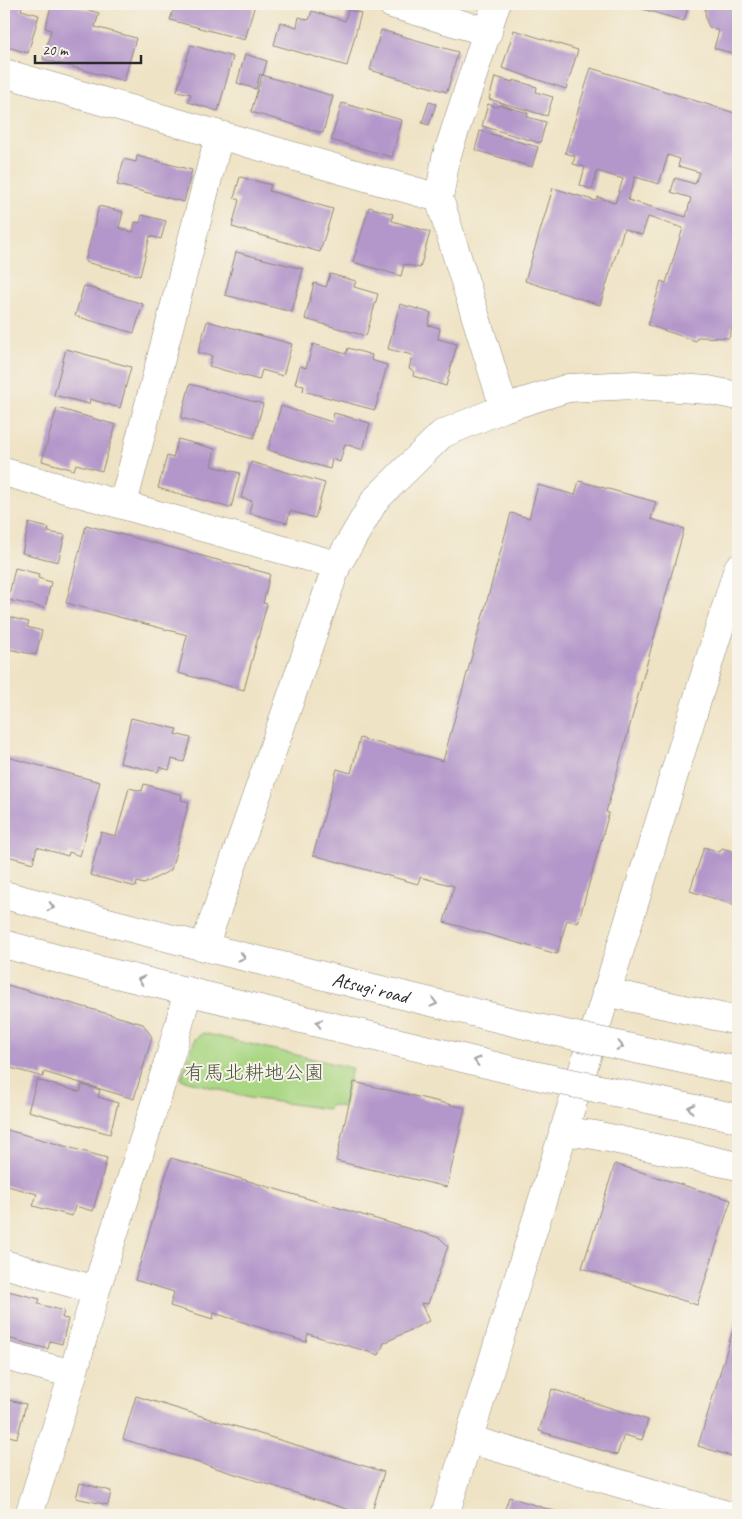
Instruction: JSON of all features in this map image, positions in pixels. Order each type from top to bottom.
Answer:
[{"type":"main road","points":[[392,4],[488,32]]},
{"type":"main road","points":[[496,4],[446,158],[439,198],[504,408]]},
{"type":"main road","points":[[4,73],[439,198]]},
{"type":"main road","points":[[123,504],[219,136]]},
{"type":"main road","points":[[204,948],[337,565],[375,500],[442,434],[504,408],[568,388],[636,385],[708,390],[738,396]]},
{"type":"main road","points":[[4,472],[337,565]]},
{"type":"main road","points":[[445,1515],[738,568]]},
{"type":"main road","name":"Atsugi road","points":[[4,894],[204,948],[538,1028],[738,1071]]},
{"type":"main road","points":[[4,944],[91,968],[524,1073],[738,1118]]},
{"type":"main road","points":[[29,1515],[73,1374],[96,1290],[172,1050],[188,992]]},
{"type":"main road","points":[[606,992],[738,1021]]},
{"type":"main road","points":[[563,1131],[595,1135],[738,1166]]},
{"type":"main road","points":[[4,1264],[96,1290]]},
{"type":"main road","points":[[4,1356],[73,1374]]},
{"type":"main road","points":[[468,1439],[726,1515]]},
{"type":"green space","name":"有馬北耕地公園","points":[[203,1033],[352,1068],[343,1107],[332,1105],[327,1109],[249,1098],[181,1079],[195,1039]]},
{"type":"building","points":[[4,4],[23,4],[21,10],[39,15],[28,53],[4,46]]},
{"type":"building","points":[[52,4],[67,4],[99,13],[95,27],[136,38],[124,81],[43,59],[51,30],[45,28]]},
{"type":"building","points":[[122,4],[136,4],[134,8]]},
{"type":"building","points":[[175,4],[255,4],[245,40],[170,20]]},
{"type":"building","points":[[625,4],[689,4],[684,21]]},
{"type":"building","points":[[707,4],[738,4],[738,55],[714,48],[719,31],[709,27],[705,10]]},
{"type":"building","points":[[348,10],[361,13],[347,66],[274,45],[280,22],[297,27],[299,17],[309,20],[312,11],[345,21]]},
{"type":"building","points":[[381,30],[458,52],[447,92],[370,70]]},
{"type":"building","points":[[514,30],[578,50],[566,89],[502,68]]},
{"type":"building","points":[[191,45],[233,57],[218,111],[188,102],[191,94],[177,91]]},
{"type":"building","points":[[245,54],[267,61],[263,75],[260,74],[256,89],[237,83]]},
{"type":"building","points":[[591,68],[738,114],[738,308],[729,338],[697,337],[696,341],[648,325],[661,281],[666,283],[683,228],[648,217],[642,235],[624,229],[600,305],[525,281],[553,188],[596,201],[598,197],[615,203],[623,179],[597,171],[592,190],[580,185],[585,167],[573,164],[575,156],[565,153]],"holes":[[[668,155],[680,159],[678,166],[699,172],[695,184],[675,178],[671,192],[691,198],[686,217],[628,200],[635,177],[659,184]]]},
{"type":"building","points":[[262,75],[333,96],[323,133],[251,112]]},
{"type":"building","points":[[495,77],[537,87],[536,92],[553,97],[547,116],[489,99]]},
{"type":"building","points":[[429,102],[436,104],[429,125],[422,123]]},
{"type":"building","points":[[342,103],[402,120],[392,157],[331,140]]},
{"type":"building","points":[[488,104],[496,107],[500,105],[528,113],[527,117],[546,122],[540,143],[482,126]]},
{"type":"building","points":[[480,131],[538,147],[532,167],[475,150]]},
{"type":"building","points":[[137,156],[192,170],[184,202],[117,185],[124,159],[136,162]]},
{"type":"building","points":[[240,177],[271,185],[269,191],[333,209],[320,252],[232,227],[239,200],[234,198]]},
{"type":"building","points":[[99,206],[123,212],[119,228],[133,232],[135,222],[140,223],[142,215],[166,221],[161,239],[150,236],[140,276],[85,262]]},
{"type":"building","points":[[369,207],[393,214],[392,221],[430,232],[420,268],[404,264],[401,276],[353,262]]},
{"type":"building","points":[[236,252],[303,269],[292,312],[225,295]]},
{"type":"building","points":[[330,274],[356,281],[354,287],[378,294],[366,336],[305,319],[314,283],[326,287]]},
{"type":"building","points":[[84,286],[143,304],[134,333],[75,316]]},
{"type":"building","points":[[400,304],[431,313],[428,325],[440,328],[438,339],[457,344],[446,386],[413,376],[414,371],[409,369],[412,355],[388,349]]},
{"type":"building","points":[[207,321],[292,344],[283,376],[262,370],[259,380],[209,366],[212,356],[198,353]]},
{"type":"building","points":[[313,344],[346,354],[348,348],[372,355],[371,360],[387,365],[375,410],[303,391],[304,386],[295,384],[300,366],[306,368]]},
{"type":"building","points":[[66,349],[131,367],[120,408],[90,399],[89,404],[54,395]]},
{"type":"building","points":[[190,384],[263,404],[254,438],[181,418]]},
{"type":"building","points":[[281,406],[332,422],[334,413],[370,423],[363,450],[345,444],[340,462],[332,459],[330,469],[268,450]]},
{"type":"building","points":[[57,408],[116,425],[102,471],[76,464],[74,470],[42,461]]},
{"type":"building","points":[[178,439],[215,449],[211,466],[240,473],[231,508],[158,488],[167,456],[173,458]]},
{"type":"building","points":[[251,462],[325,483],[315,518],[290,511],[287,523],[249,513],[252,501],[241,498]]},
{"type":"building","points":[[579,481],[656,502],[651,519],[684,529],[606,812],[609,813],[578,923],[567,920],[557,954],[444,922],[454,886],[420,877],[418,884],[313,855],[337,769],[351,773],[360,738],[443,761],[511,513],[529,518],[538,485],[575,495]]},
{"type":"building","points":[[29,523],[49,528],[48,532],[65,535],[58,562],[22,553]]},
{"type":"building","points":[[86,525],[270,574],[263,603],[267,604],[244,690],[178,673],[187,635],[66,603]]},
{"type":"building","points":[[15,568],[39,574],[38,578],[51,582],[45,608],[8,600]]},
{"type":"building","points":[[5,616],[29,622],[27,627],[42,631],[36,655],[4,648]]},
{"type":"building","points":[[131,718],[177,729],[175,734],[191,738],[184,762],[172,759],[169,770],[160,767],[158,772],[120,763]]},
{"type":"building","points":[[4,756],[100,782],[80,856],[69,852],[68,856],[37,847],[33,863],[4,855]]},
{"type":"building","points":[[144,784],[182,795],[181,800],[189,802],[171,870],[144,884],[137,882],[136,887],[90,875],[101,832],[116,836],[129,788],[142,791]]},
{"type":"building","points":[[704,847],[720,852],[722,848],[738,853],[738,906],[690,891]]},
{"type":"building","points":[[4,984],[143,1024],[152,1037],[134,1099],[44,1072],[43,1077],[4,1066]]},
{"type":"building","points":[[37,1080],[80,1092],[82,1085],[100,1090],[98,1097],[118,1103],[110,1134],[28,1111]]},
{"type":"building","points":[[354,1082],[465,1108],[447,1187],[336,1161]]},
{"type":"building","points":[[4,1129],[107,1158],[93,1211],[75,1206],[72,1216],[33,1206],[37,1194],[4,1185]]},
{"type":"building","points":[[171,1158],[440,1238],[448,1246],[428,1304],[421,1303],[429,1321],[384,1343],[379,1355],[308,1334],[306,1342],[214,1313],[213,1319],[170,1306],[174,1292],[135,1280]]},
{"type":"building","points":[[615,1164],[731,1200],[697,1305],[582,1268]]},
{"type":"building","points":[[4,1290],[40,1299],[38,1304],[64,1311],[62,1318],[68,1319],[62,1344],[50,1341],[48,1349],[4,1337]]},
{"type":"building","points":[[738,1313],[738,1458],[698,1446]]},
{"type":"building","points":[[552,1389],[648,1420],[642,1440],[624,1435],[617,1455],[539,1431]]},
{"type":"building","points":[[136,1396],[384,1472],[371,1515],[123,1439]]},
{"type":"building","points":[[4,1399],[26,1404],[17,1438],[4,1435]]},
{"type":"building","points":[[80,1483],[111,1491],[108,1505],[76,1498]]},
{"type":"building","points":[[509,1497],[567,1515],[503,1515]]}]
